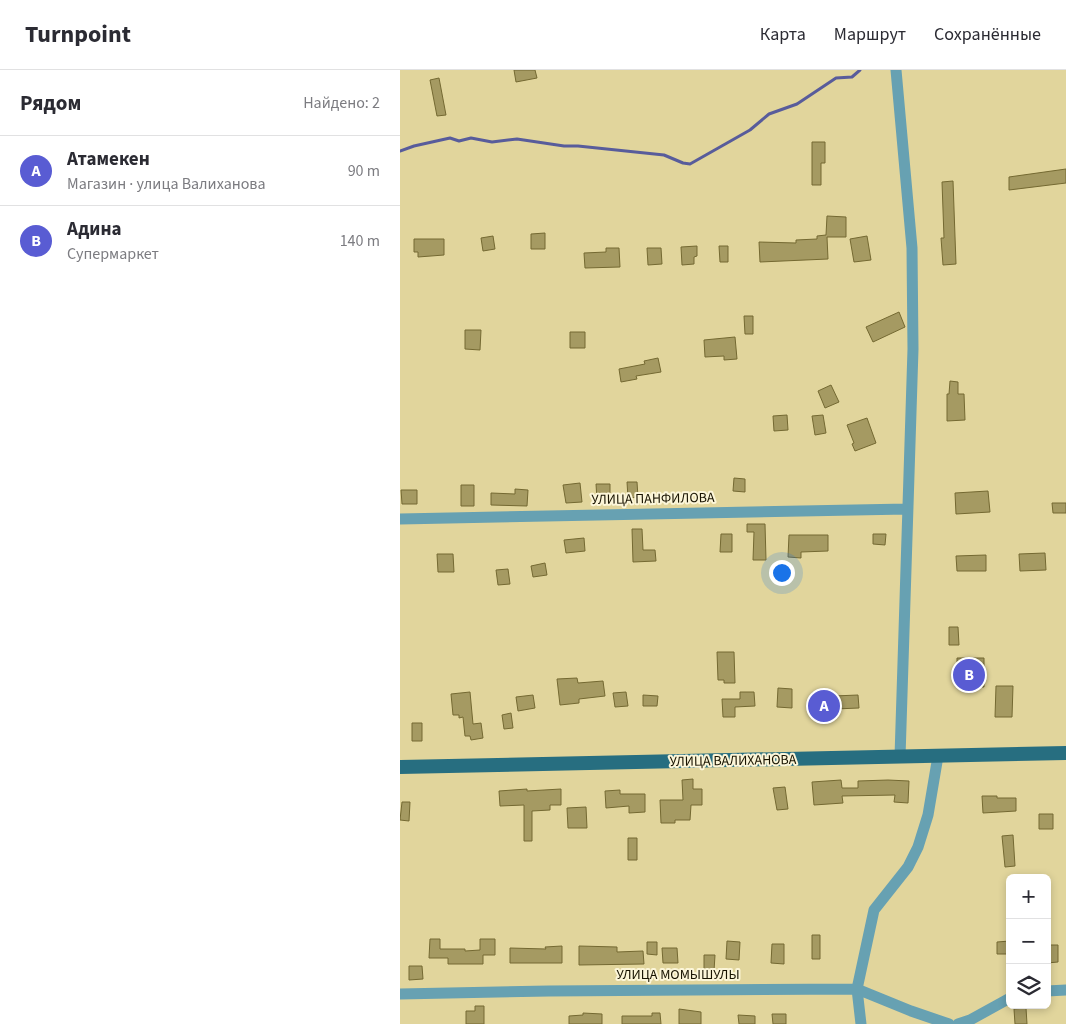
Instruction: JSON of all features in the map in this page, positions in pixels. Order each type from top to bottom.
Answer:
[{"type":"main road","name":"УЛИЦА ВАЛИХАНОВА","points":[[400,768],[1066,753]]},
{"type":"street","points":[[896,70],[912,248],[912,349],[900,757]]},
{"type":"street","name":"УЛИЦА ПАНФИЛОВА","points":[[400,519],[907,509]]},
{"type":"street","points":[[861,1024],[857,989],[874,910],[908,867],[918,847],[928,815],[938,756]]},
{"type":"street","name":"УЛИЦА МОМЫШУЛЫ","points":[[400,994],[857,989],[950,1024]]},
{"type":"street","points":[[1051,991],[1066,990]]},
{"type":"street","points":[[958,1024],[970,1020],[1006,1000]]},
{"type":"building","points":[[514,70],[535,70],[537,78],[516,82]]},
{"type":"building","points":[[439,78],[446,115],[437,116],[430,80]]},
{"type":"building","points":[[812,142],[825,142],[825,163],[821,163],[821,185],[812,185]]},
{"type":"building","points":[[1066,169],[1066,183],[1009,190],[1009,177]]},
{"type":"building","points":[[953,181],[956,264],[943,265],[941,238],[944,238],[942,182]]},
{"type":"building","points":[[827,216],[846,217],[846,237],[827,237],[828,259],[760,262],[759,242],[796,243],[796,240],[817,239],[817,236],[826,235]]},
{"type":"building","points":[[545,233],[545,249],[531,249],[531,234]]},
{"type":"building","points":[[493,236],[495,249],[483,251],[481,238]]},
{"type":"building","points":[[867,236],[871,260],[854,262],[850,239]]},
{"type":"building","points":[[414,239],[444,239],[444,255],[418,257],[418,252],[414,252]]},
{"type":"building","points":[[697,246],[697,256],[694,257],[694,264],[682,265],[681,247]]},
{"type":"building","points":[[719,246],[728,246],[728,262],[720,262]]},
{"type":"building","points":[[606,248],[619,248],[620,267],[585,268],[584,253],[606,252]]},
{"type":"building","points":[[647,248],[661,248],[662,264],[648,265]]},
{"type":"building","points":[[899,312],[905,327],[873,342],[866,327]]},
{"type":"building","points":[[744,316],[753,316],[753,334],[745,334]]},
{"type":"building","points":[[465,330],[481,330],[480,350],[465,349]]},
{"type":"building","points":[[570,332],[585,332],[585,348],[570,348]]},
{"type":"building","points":[[735,337],[737,359],[724,360],[724,356],[705,357],[704,340]]},
{"type":"building","points":[[658,358],[661,372],[636,376],[637,379],[621,382],[619,369],[645,364],[644,361]]},
{"type":"building","points":[[950,381],[958,382],[958,394],[964,394],[965,420],[947,421],[947,394],[949,394]]},
{"type":"building","points":[[831,385],[839,402],[825,408],[818,391]]},
{"type":"building","points":[[787,415],[788,430],[774,431],[773,416]]},
{"type":"building","points":[[823,415],[826,433],[815,435],[812,416]]},
{"type":"building","points":[[867,418],[876,443],[855,451],[847,425]]},
{"type":"building","points":[[734,478],[745,479],[745,492],[733,491]]},
{"type":"building","points":[[627,482],[637,482],[638,497],[628,498]]},
{"type":"building","points":[[580,483],[582,502],[566,503],[563,485]]},
{"type":"building","points":[[596,484],[610,484],[610,493],[607,494],[607,500],[597,500]]},
{"type":"building","points":[[461,485],[474,485],[474,506],[461,506]]},
{"type":"building","points":[[515,489],[528,490],[527,506],[491,505],[491,493],[515,494]]},
{"type":"building","points":[[401,490],[417,490],[417,504],[402,504]]},
{"type":"building","points":[[988,491],[990,512],[956,514],[955,493]]},
{"type":"building","points":[[1052,503],[1066,503],[1066,513],[1053,513]]},
{"type":"building","points":[[747,524],[765,524],[766,560],[753,560],[754,532],[747,532]]},
{"type":"building","points":[[632,529],[642,529],[643,550],[655,550],[656,561],[633,562]]},
{"type":"building","points":[[721,534],[732,534],[732,552],[720,552]]},
{"type":"building","points":[[873,534],[886,534],[885,545],[873,544]]},
{"type":"building","points":[[789,535],[828,535],[828,551],[801,552],[801,558],[788,557]]},
{"type":"building","points":[[584,538],[585,551],[566,553],[564,540]]},
{"type":"building","points":[[1045,553],[1046,570],[1020,571],[1019,554]]},
{"type":"building","points":[[437,554],[453,554],[454,572],[438,572]]},
{"type":"building","points":[[986,555],[986,571],[957,571],[956,556]]},
{"type":"building","points":[[545,563],[547,575],[533,577],[531,566]]},
{"type":"building","points":[[508,569],[510,584],[498,585],[496,570]]},
{"type":"building","points":[[949,627],[958,627],[959,645],[949,645]]},
{"type":"building","points":[[717,652],[734,652],[735,683],[724,683],[724,680],[718,680]]},
{"type":"building","points":[[957,658],[984,658],[984,687],[957,687]]},
{"type":"building","points":[[577,678],[578,683],[603,681],[605,696],[579,699],[579,703],[560,705],[557,679]]},
{"type":"building","points":[[996,686],[1013,686],[1012,717],[995,717]]},
{"type":"building","points":[[778,688],[792,689],[792,708],[777,707]]},
{"type":"building","points":[[470,692],[473,724],[481,723],[483,738],[471,740],[470,736],[465,736],[463,717],[459,718],[459,715],[453,715],[451,694]]},
{"type":"building","points":[[626,692],[628,706],[615,707],[613,693]]},
{"type":"building","points":[[740,692],[754,692],[755,706],[735,707],[735,717],[723,717],[722,699],[740,699]]},
{"type":"building","points":[[834,692],[834,696],[858,695],[859,708],[835,709],[835,714],[813,715],[812,693]]},
{"type":"building","points":[[533,695],[535,708],[518,711],[516,697]]},
{"type":"building","points":[[643,695],[658,696],[657,706],[643,706]]},
{"type":"building","points":[[511,713],[513,728],[504,729],[502,715]]},
{"type":"building","points":[[412,723],[422,723],[422,741],[412,741]]},
{"type":"building","points":[[693,779],[693,789],[702,789],[702,805],[691,805],[690,820],[675,820],[675,823],[661,823],[660,800],[683,800],[682,780]]},
{"type":"building","points":[[841,780],[842,788],[858,788],[858,781],[909,781],[908,803],[894,802],[895,795],[842,796],[843,803],[814,805],[812,782]]},
{"type":"building","points":[[785,787],[788,809],[777,810],[773,788]]},
{"type":"building","points":[[527,789],[527,791],[561,789],[561,805],[550,805],[550,810],[532,811],[532,841],[524,841],[524,805],[500,806],[499,791]]},
{"type":"building","points":[[620,790],[620,794],[645,794],[645,812],[629,813],[629,806],[606,808],[605,791]]},
{"type":"building","points":[[982,796],[1016,798],[1016,811],[983,813]]},
{"type":"building","points":[[402,802],[410,802],[409,821],[400,820]]},
{"type":"building","points":[[586,807],[587,828],[568,828],[567,808]]},
{"type":"building","points":[[1039,814],[1053,814],[1053,829],[1039,829]]},
{"type":"building","points":[[1013,835],[1015,866],[1005,867],[1002,836]]},
{"type":"building","points":[[628,838],[637,838],[637,860],[628,860]]},
{"type":"building","points":[[812,935],[820,935],[820,959],[812,959]]},
{"type":"building","points":[[430,939],[440,939],[440,949],[465,949],[465,951],[480,950],[480,939],[495,939],[495,955],[483,955],[483,964],[448,964],[448,958],[429,958]]},
{"type":"building","points":[[727,941],[740,942],[739,960],[726,959]]},
{"type":"building","points":[[1006,941],[1006,954],[997,954],[997,942]]},
{"type":"building","points":[[647,942],[657,942],[657,955],[647,954]]},
{"type":"building","points":[[772,944],[784,944],[784,964],[771,963]]},
{"type":"building","points":[[1051,945],[1058,945],[1058,962],[1051,963]]},
{"type":"building","points":[[562,946],[562,963],[510,963],[510,948],[546,949],[545,947]]},
{"type":"building","points":[[579,946],[617,947],[617,952],[643,951],[644,964],[579,965]]},
{"type":"building","points":[[662,948],[677,948],[678,963],[663,963]]},
{"type":"building","points":[[704,955],[715,955],[714,971],[704,971]]},
{"type":"building","points":[[409,966],[422,966],[423,979],[409,980]]},
{"type":"building","points":[[475,1006],[484,1006],[484,1024],[466,1024],[466,1011],[475,1011]]},
{"type":"building","points":[[679,1009],[701,1012],[701,1024],[679,1024]]},
{"type":"building","points":[[1014,1009],[1026,1009],[1027,1024],[1015,1024]]},
{"type":"building","points":[[583,1013],[602,1014],[602,1024],[569,1024],[569,1016],[583,1015]]},
{"type":"building","points":[[652,1013],[660,1013],[661,1024],[622,1024],[622,1016],[652,1016]]},
{"type":"building","points":[[772,1014],[786,1014],[786,1024],[773,1024]]},
{"type":"building","points":[[738,1015],[755,1016],[755,1024],[739,1024]]},
{"type":"waterway","points":[[400,151],[450,138],[459,141],[471,138],[492,142],[517,139],[564,146],[664,155],[690,164],[750,130],[769,114],[797,104],[836,78],[852,77],[860,70]]},
{"type":"place","name":"Адина","points":[[969,675]]},
{"type":"place","name":"Атамекен","points":[[824,706]]}]
